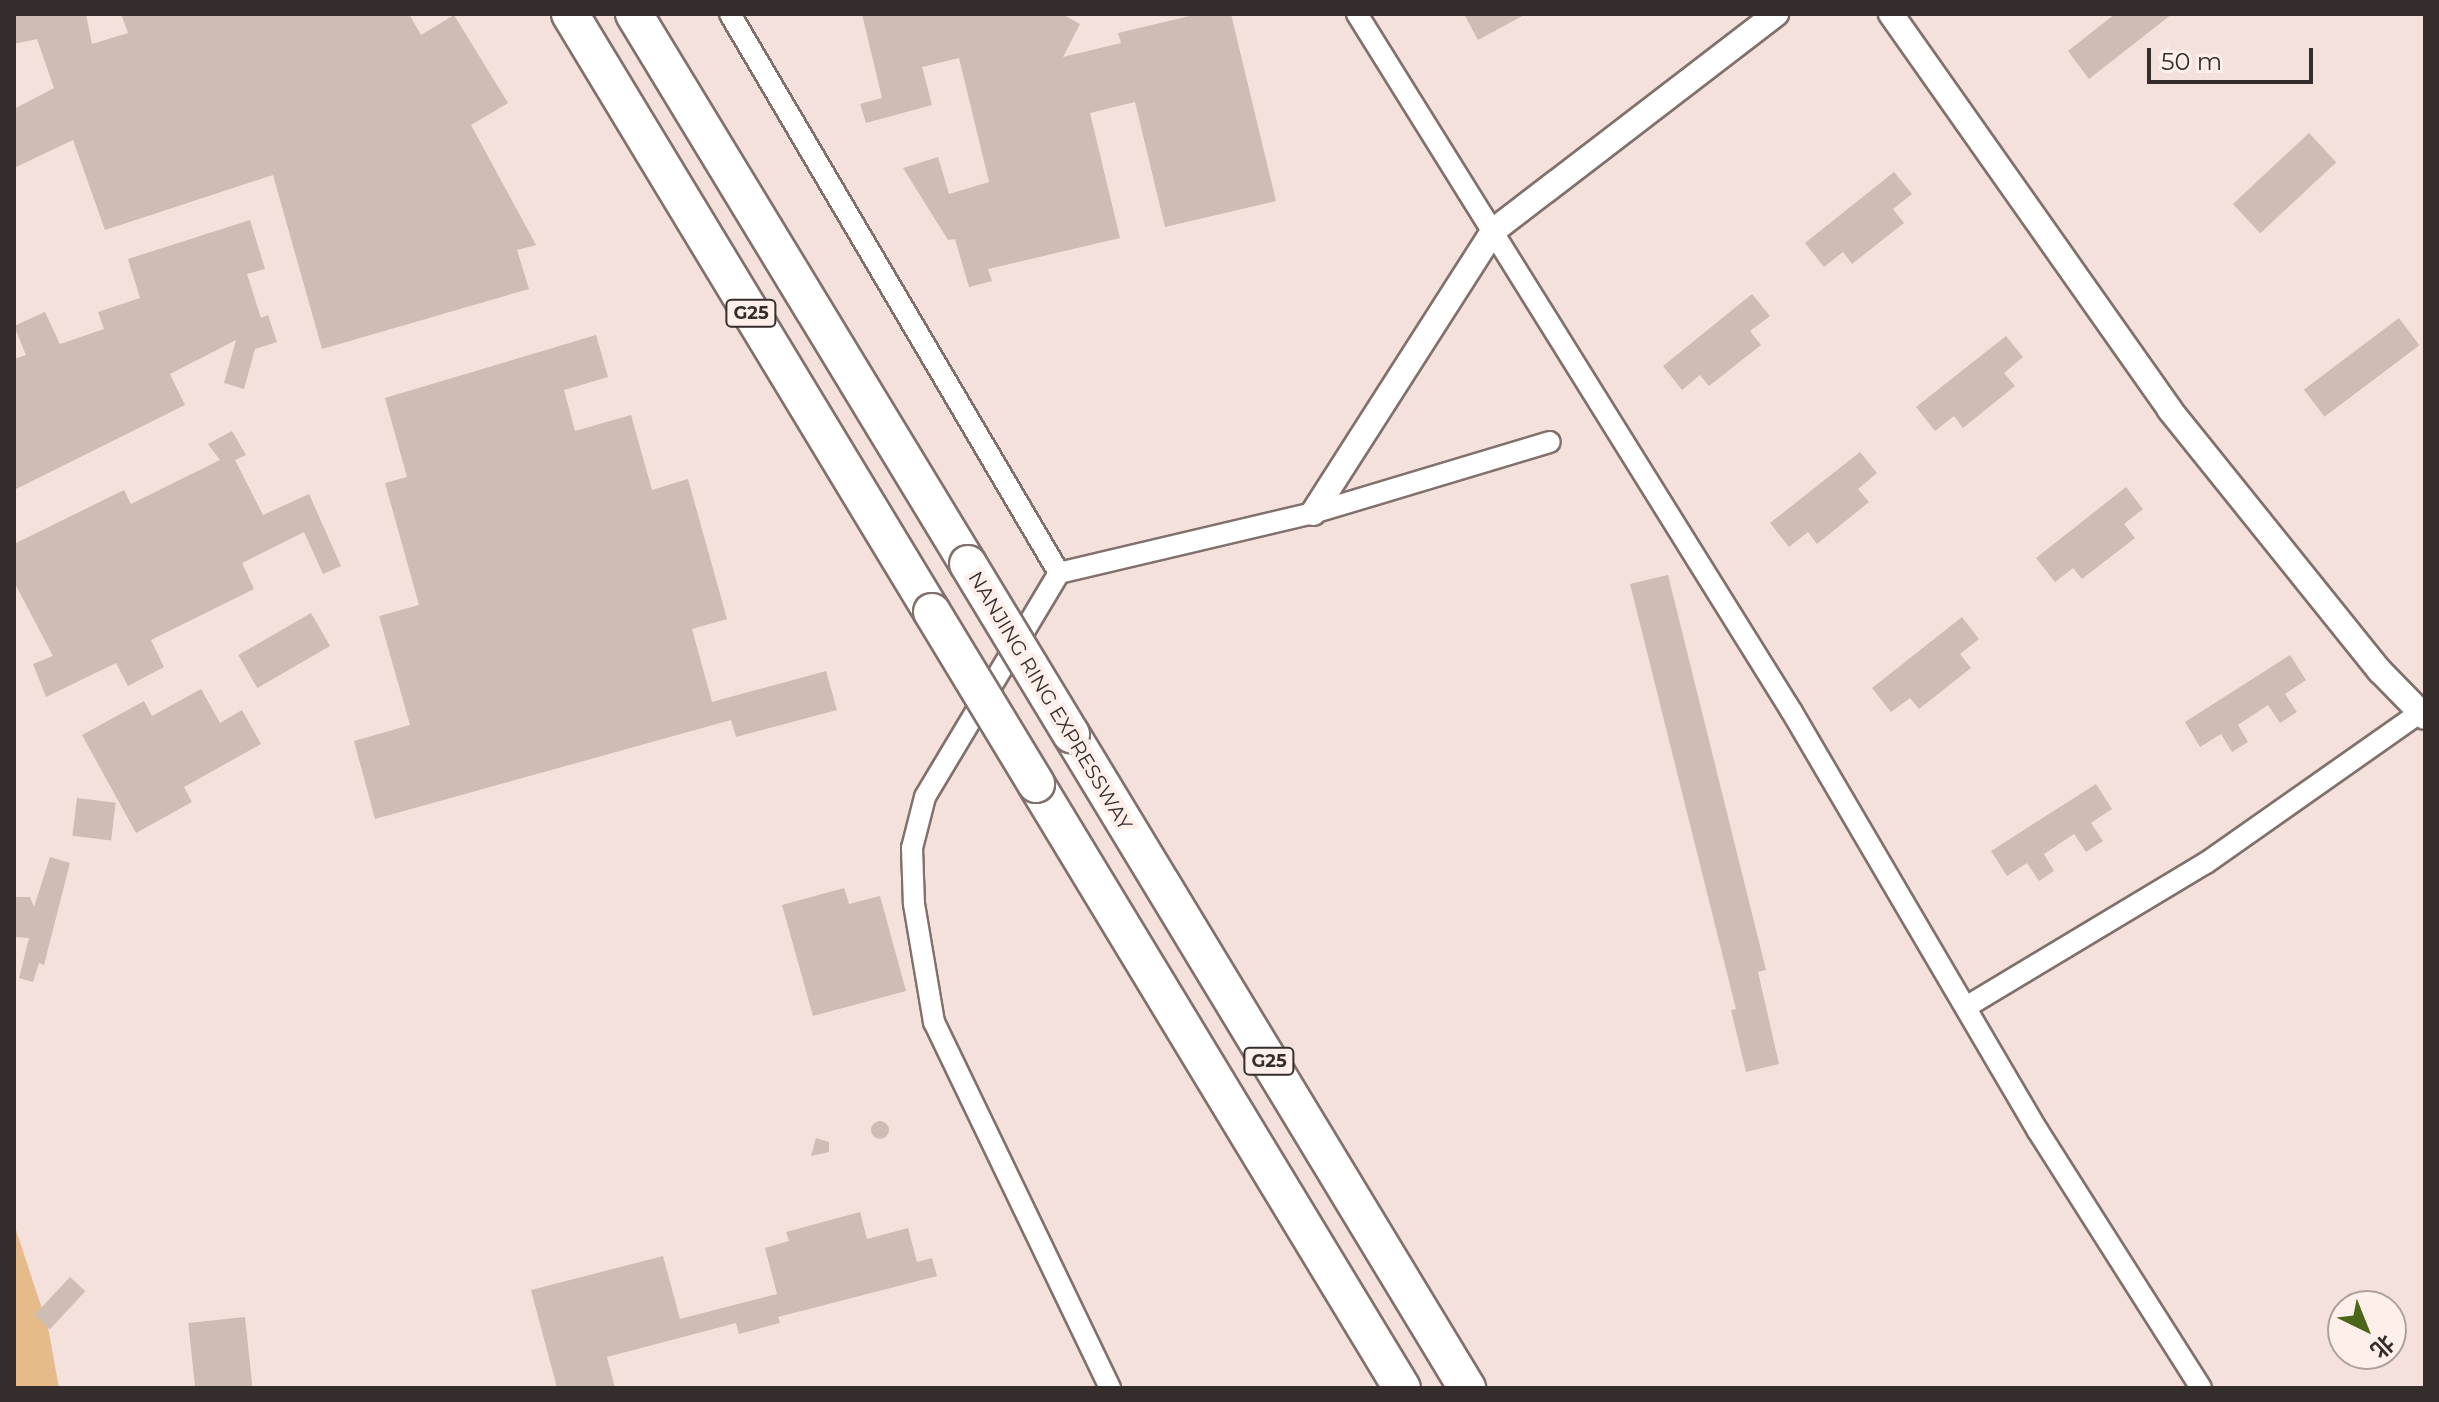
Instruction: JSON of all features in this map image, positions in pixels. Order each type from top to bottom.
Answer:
[{"type":"highway","name":"G25","points":[[570,14],[1402,1388]]},
{"type":"highway","name":"NANJING RING EXPRESSWAY","points":[[634,14],[1467,1388]]},
{"type":"street","points":[[730,14],[1059,573]]},
{"type":"street","points":[[1357,14],[1792,712],[2046,1144],[2201,1388]]},
{"type":"street","points":[[1313,513],[1493,231],[1776,14]]},
{"type":"street","points":[[1891,14],[2170,410],[2380,671],[2424,713],[2206,863],[1966,1007]]},
{"type":"street","points":[[1110,1388],[934,1022],[914,904],[912,848],[925,797],[1059,573],[1313,513],[1550,442]]},
{"type":"shaded area","points":[[14,1224],[48,1327],[59,1388],[14,1388]]},
{"type":"building","points":[[14,14],[86,14],[92,44],[128,33],[121,14],[409,14],[421,35],[454,15],[508,103],[471,125],[536,245],[517,250],[529,289],[322,349],[273,175],[105,230],[73,140],[14,168],[14,109],[54,88],[37,39],[14,44]]},
{"type":"building","points":[[862,14],[1062,14],[1080,24],[1063,57],[1121,43],[1118,33],[1198,14],[1231,14],[1276,201],[1165,227],[1135,102],[1090,113],[1120,238],[988,269],[992,281],[969,287],[955,239],[948,240],[903,168],[938,157],[949,194],[989,182],[959,58],[922,67],[932,105],[866,123],[860,104],[882,98]]},
{"type":"building","points":[[1464,14],[1526,14],[1478,40]]},
{"type":"building","points":[[2115,14],[2172,14],[2089,79],[2068,51]]},
{"type":"building","points":[[2309,133],[2336,162],[2260,233],[2233,204]]},
{"type":"building","points":[[1894,172],[1912,194],[1893,209],[1904,223],[1852,264],[1843,252],[1824,267],[1805,243]]},
{"type":"building","points":[[250,220],[265,269],[247,274],[261,318],[268,315],[277,342],[255,349],[244,389],[224,383],[236,340],[170,374],[185,405],[14,490],[14,359],[26,355],[14,326],[45,312],[60,344],[104,329],[98,312],[140,298],[128,259]]},
{"type":"building","points":[[1752,294],[1770,316],[1750,331],[1761,345],[1709,386],[1700,375],[1682,390],[1663,366]]},
{"type":"building","points":[[2399,318],[2419,345],[2324,417],[2304,390]]},
{"type":"building","points":[[596,335],[608,377],[564,390],[575,431],[631,415],[652,490],[688,479],[727,619],[692,629],[712,702],[826,671],[837,710],[736,737],[731,720],[375,819],[354,741],[410,725],[379,616],[419,605],[385,483],[407,477],[385,398]]},
{"type":"building","points":[[2006,336],[2023,357],[2004,373],[2015,386],[1963,428],[1954,416],[1935,431],[1916,407]]},
{"type":"building","points":[[232,431],[246,455],[235,460],[263,515],[309,494],[341,566],[323,574],[304,532],[242,563],[254,589],[151,640],[164,667],[128,686],[116,663],[46,697],[33,664],[53,656],[14,582],[14,544],[124,490],[131,504],[220,460],[208,444]]},
{"type":"building","points":[[1860,452],[1877,473],[1858,489],[1869,502],[1817,544],[1808,532],[1789,547],[1770,523]]},
{"type":"building","points":[[2126,487],[2143,509],[2124,524],[2135,538],[2082,579],[2073,568],[2055,582],[2036,558]]},
{"type":"building","points":[[1668,575],[1766,970],[1758,972],[1779,1064],[1746,1072],[1731,1010],[1736,1009],[1630,584]]},
{"type":"building","points":[[311,613],[330,646],[257,688],[238,655]]},
{"type":"building","points":[[1962,617],[1979,639],[1960,654],[1971,668],[1919,709],[1910,698],[1891,712],[1872,688]]},
{"type":"building","points":[[2290,655],[2306,680],[2285,694],[2297,712],[2280,723],[2268,705],[2238,725],[2248,742],[2232,752],[2221,734],[2200,747],[2185,722]]},
{"type":"building","points":[[201,689],[220,723],[242,710],[261,744],[184,787],[192,802],[136,833],[82,735],[144,701],[152,716]]},
{"type":"building","points":[[2096,784],[2112,809],[2091,823],[2103,841],[2086,852],[2074,834],[2044,854],[2054,871],[2039,881],[2027,863],[2007,876],[1991,851]]},
{"type":"building","points":[[77,798],[116,803],[111,840],[72,836]]},
{"type":"building","points":[[50,857],[70,863],[44,965],[39,963],[33,982],[19,978],[29,938],[14,937],[14,897],[30,897],[34,907]]},
{"type":"building","points":[[844,888],[849,904],[880,896],[906,991],[813,1016],[782,905]]},
{"type":"building","points":[[880,1121],[889,1130],[880,1139],[871,1130]]},
{"type":"building","points":[[816,1138],[829,1142],[829,1152],[811,1156]]},
{"type":"building","points":[[860,1212],[867,1239],[908,1228],[917,1262],[932,1258],[937,1276],[778,1317],[780,1323],[739,1334],[736,1323],[607,1357],[615,1388],[557,1388],[531,1290],[663,1256],[680,1319],[777,1294],[765,1248],[789,1241],[786,1232]]},
{"type":"building","points":[[70,1277],[85,1291],[50,1329],[35,1315]]},
{"type":"building","points":[[245,1317],[252,1388],[195,1388],[188,1323]]}]
